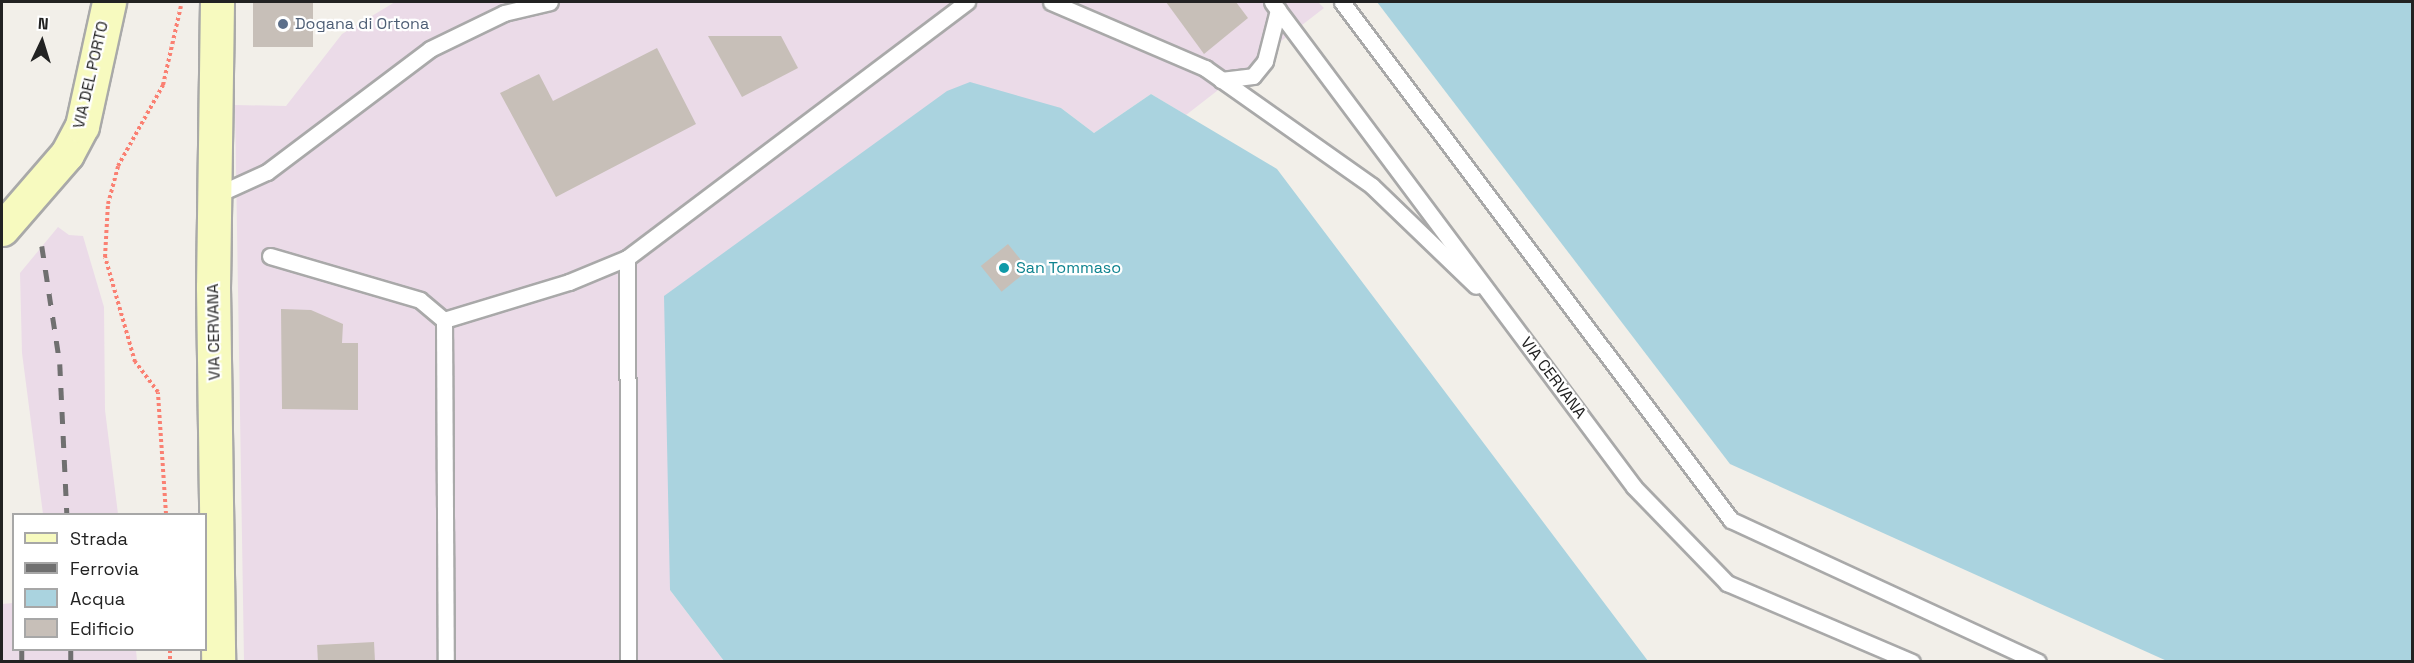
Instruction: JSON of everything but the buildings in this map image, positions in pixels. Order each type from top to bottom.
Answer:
[{"type":"street","name":"VIA DEL PORTO","points":[[2,229],[68,154],[82,126],[109,2]]},
{"type":"street","name":"VIA CERVANA","points":[[217,2],[214,196],[218,662]]},
{"type":"lane","points":[[214,196],[267,172],[430,50],[504,12],[550,2]]},
{"type":"lane","points":[[444,320],[569,282],[627,258],[968,2]]},
{"type":"lane","points":[[1051,2],[1116,27],[1221,80],[1372,186],[1506,315]]},
{"type":"lane","points":[[1342,2],[1731,520],[2038,662]]},
{"type":"lane","points":[[1221,80],[1253,76],[1265,61],[1275,6]]},
{"type":"lane","name":"VIA CERVANA","points":[[1275,6],[1634,487],[1727,583],[1912,662]]},
{"type":"lane","points":[[270,256],[420,300],[444,320],[446,662]]},
{"type":"lane","points":[[627,258],[628,662]]},
{"type":"path","points":[[166,513],[158,392],[135,362],[114,299],[105,257],[108,204],[118,166],[163,85],[182,2]]},
{"type":"shaded area","points":[[395,2],[1318,2],[1324,8],[1186,115],[1151,94],[1094,133],[1061,108],[670,590],[724,661],[244,661],[235,105],[286,106],[342,34]]},
{"type":"shaded area","points":[[58,227],[69,235],[83,236],[104,307],[105,410],[118,513],[43,513],[22,353],[20,273]]},
{"type":"shaded area","points":[[12,603],[12,651],[136,651],[137,661],[2,661],[2,604]]},
{"type":"water","points":[[1377,2],[2412,2],[2412,661],[2167,661],[1730,464]]},
{"type":"water","points":[[970,82],[1061,108],[1094,133],[1151,94],[1277,169],[1648,661],[724,661],[670,590],[664,296],[947,91]]},
{"type":"railway","points":[[42,246],[60,364],[67,513]]},
{"type":"railway","points":[[22,651],[22,662]]},
{"type":"railway","points":[[71,651],[71,662]]},
{"type":"place","name":"Dogana di Ortona","points":[[283,24]]},
{"type":"place","name":"San Tommaso","points":[[1004,268]]}]
